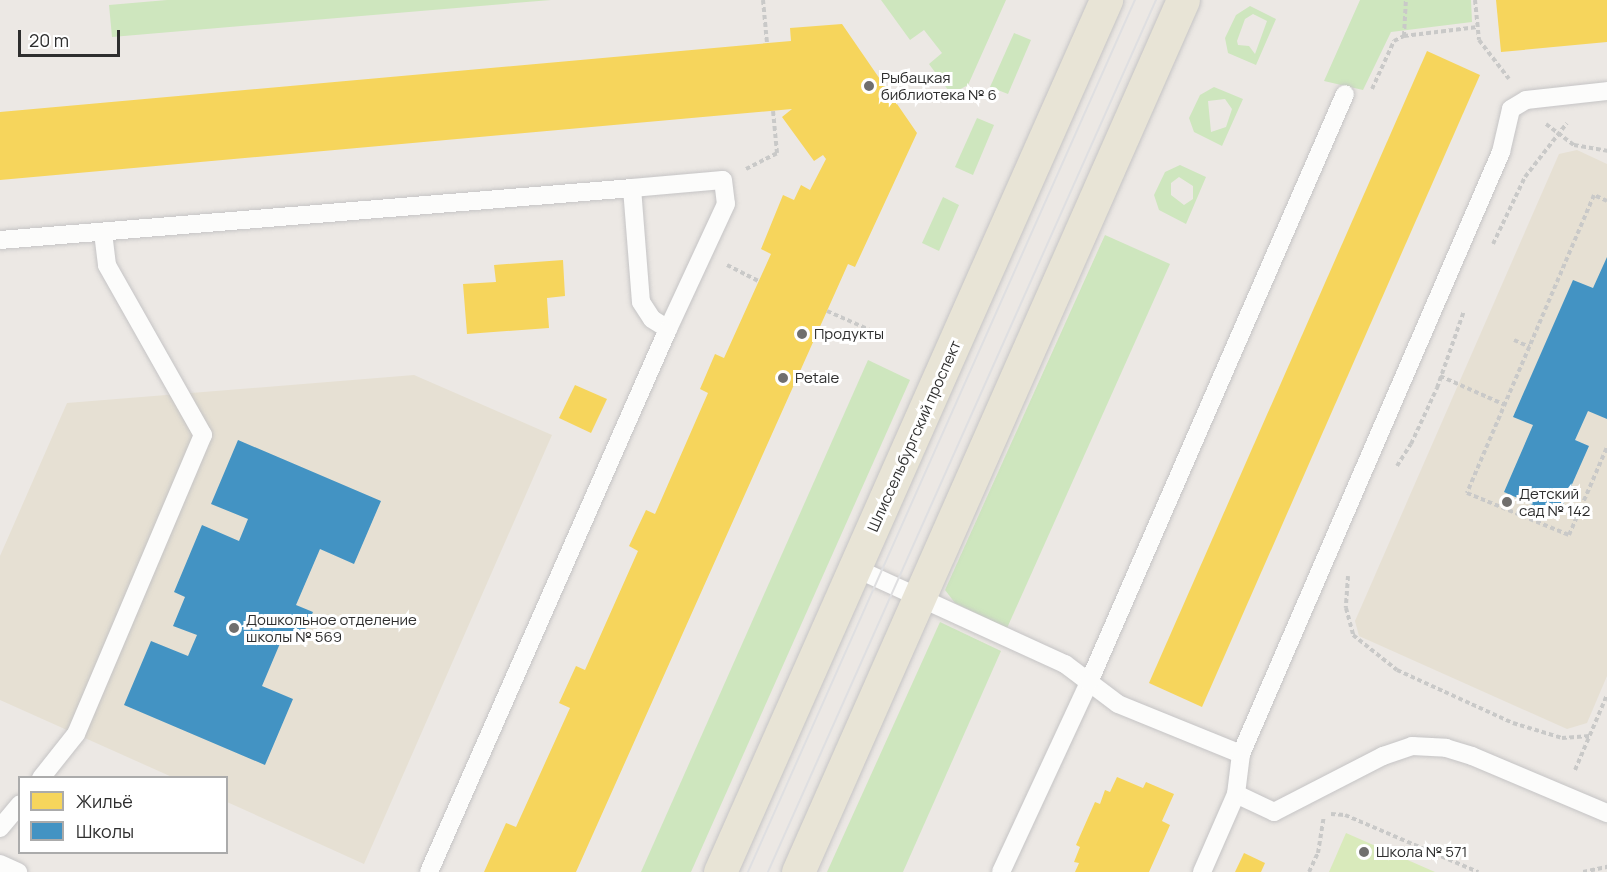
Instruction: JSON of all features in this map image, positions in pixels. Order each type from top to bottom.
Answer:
[{"type":"main road","name":"Шлиссельбургский проспект","points":[[720,872],[1106,0]]},
{"type":"main road","points":[[798,872],[1183,0]]},
{"type":"lane","points":[[1202,872],[1236,794],[1241,754],[1501,152],[1511,109],[1526,100],[1607,91]]},
{"type":"lane","points":[[1001,872],[1089,681],[1345,94]]},
{"type":"lane","points":[[0,240],[723,180],[726,204],[668,329],[429,872]]},
{"type":"lane","points":[[632,188],[641,302],[652,319],[668,329]]},
{"type":"lane","points":[[42,776],[76,734],[203,435],[107,265],[103,232]]},
{"type":"lane","points":[[855,568],[1065,664],[1118,704],[1241,754]]},
{"type":"lane","points":[[1236,794],[1274,812],[1383,756],[1412,746],[1446,748],[1472,756],[1607,813]]},
{"type":"lane","points":[[0,828],[18,806]]},
{"type":"lane","points":[[0,864],[18,872]]},
{"type":"path","points":[[763,0],[767,43]]},
{"type":"path","points":[[1404,36],[1406,0]]},
{"type":"path","points":[[1475,0],[1479,40],[1526,100],[1557,134],[1574,145],[1607,151]]},
{"type":"path","points":[[1345,94],[1369,95],[1394,41],[1404,36],[1477,27]]},
{"type":"path","points":[[1488,253],[1525,177],[1557,134],[1578,112],[1587,93]]},
{"type":"path","points":[[723,180],[777,153],[772,111]]},
{"type":"path","points":[[1607,201],[1594,195],[1467,493],[1569,535],[1607,447]]},
{"type":"path","points":[[703,254],[759,281]]},
{"type":"path","points":[[1394,470],[1411,444],[1442,376],[1466,306]]},
{"type":"path","points":[[827,311],[870,330]]},
{"type":"path","points":[[1514,340],[1530,346]]},
{"type":"path","points":[[1409,362],[1504,405]]},
{"type":"path","points":[[1349,569],[1346,608],[1349,625],[1353,635],[1375,656],[1397,670],[1513,723],[1562,738],[1590,736]]},
{"type":"path","points":[[1564,796],[1607,695]]},
{"type":"path","points":[[1309,872],[1318,854],[1324,816],[1312,792]]},
{"type":"path","points":[[1324,816],[1345,815],[1478,872]]},
{"type":"path","points":[[1583,872],[1607,867]]},
{"type":"shaded area","name":"Детский сад № 142","points":[[1577,150],[1607,164],[1607,676],[1587,723],[1567,729],[1359,636],[1355,621],[1559,154]]},
{"type":"shaded area","name":"Дошкольное отделение школы № 569","points":[[414,375],[552,435],[364,864],[228,802],[228,776],[170,776],[0,700],[0,556],[67,403]]},
{"type":"green space","points":[[167,0],[551,0],[112,37],[109,5]]},
{"type":"green space","points":[[881,0],[1006,0],[968,85],[951,94],[929,64],[942,53],[924,30],[910,40]]},
{"type":"green space","points":[[1360,0],[1471,0],[1472,22],[1391,32],[1363,90],[1324,81]]},
{"type":"green space","points":[[1250,6],[1276,19],[1256,65],[1228,53],[1225,38],[1236,15]],"holes":[[[1253,14],[1267,21],[1255,54],[1249,46],[1238,45],[1237,41],[1245,19]]]},
{"type":"green space","points":[[1014,33],[1031,40],[1008,94],[990,87]]},
{"type":"green space","points":[[1214,87],[1243,99],[1222,146],[1194,132],[1189,118],[1200,95]],"holes":[[[1225,99],[1232,109],[1226,127],[1211,132],[1208,101]]]},
{"type":"green space","points":[[977,118],[994,125],[973,175],[955,167]]},
{"type":"green space","points":[[1180,165],[1206,177],[1186,224],[1159,210],[1154,195],[1165,172]],"holes":[[[1179,177],[1193,186],[1193,199],[1184,205],[1171,195],[1171,183]]]},
{"type":"green space","points":[[943,197],[959,205],[939,251],[922,243]]},
{"type":"green space","points":[[1105,235],[1170,264],[1007,628],[955,603],[945,590]]},
{"type":"green space","points":[[868,360],[910,380],[691,872],[641,872]]},
{"type":"green space","points":[[940,622],[1001,651],[903,872],[827,872]]},
{"type":"green space","name":"Школа № 571","points":[[1346,833],[1435,872],[1329,872]]},
{"type":"building: Жильё","points":[[1496,0],[1607,0],[1607,42],[1501,52]]},
{"type":"building: Жильё","points":[[842,24],[917,133],[855,267],[848,264],[576,872],[484,872],[506,823],[516,827],[570,708],[559,703],[576,666],[585,670],[638,551],[629,546],[646,510],[655,514],[708,393],[700,389],[715,354],[724,358],[771,254],[761,249],[783,195],[794,200],[801,185],[810,190],[826,159],[823,155],[814,161],[782,117],[792,109],[0,180],[0,112],[791,41],[790,28]]},
{"type":"building: Жильё","points":[[1427,51],[1480,75],[1202,707],[1149,683]]},
{"type":"building: Жильё","points":[[563,260],[565,296],[547,298],[549,328],[467,334],[463,284],[496,282],[494,265]]},
{"type":"building: Жильё","points":[[575,385],[607,399],[591,433],[559,418]]},
{"type":"building: Жильё","points":[[1117,777],[1143,788],[1146,782],[1174,794],[1162,821],[1170,825],[1149,872],[1075,872],[1079,863],[1074,862],[1080,847],[1076,845],[1095,802],[1100,804],[1105,790],[1110,792]]},
{"type":"building: Жильё","points":[[1244,853],[1265,863],[1261,872],[1235,872]]},
{"type":"building: Школы","points":[[1607,257],[1607,419],[1588,411],[1575,440],[1589,446],[1558,516],[1504,492],[1533,425],[1513,417],[1573,280],[1593,288]]},
{"type":"building: Школы","points":[[238,440],[381,501],[354,564],[320,549],[296,605],[313,612],[300,641],[284,634],[262,686],[293,699],[265,765],[124,705],[151,641],[188,656],[197,635],[173,626],[185,597],[174,592],[202,525],[239,541],[248,519],[211,504]]},
{"type":"tram line","points":[[748,872],[1135,0]]},
{"type":"tram line","points":[[768,872],[1156,0]]},
{"type":"place","name":"Рыбацкая библиотека № 6","points":[[869,86]]},
{"type":"place","name":"Продукты","points":[[802,334]]},
{"type":"place","name":"Petale","points":[[783,378]]},
{"type":"place","name":"Детский сад № 142","points":[[1507,502]]},
{"type":"place","name":"Дошкольное отделение школы № 569","points":[[234,628]]},
{"type":"place","name":"Школа № 571","points":[[1364,852]]}]
